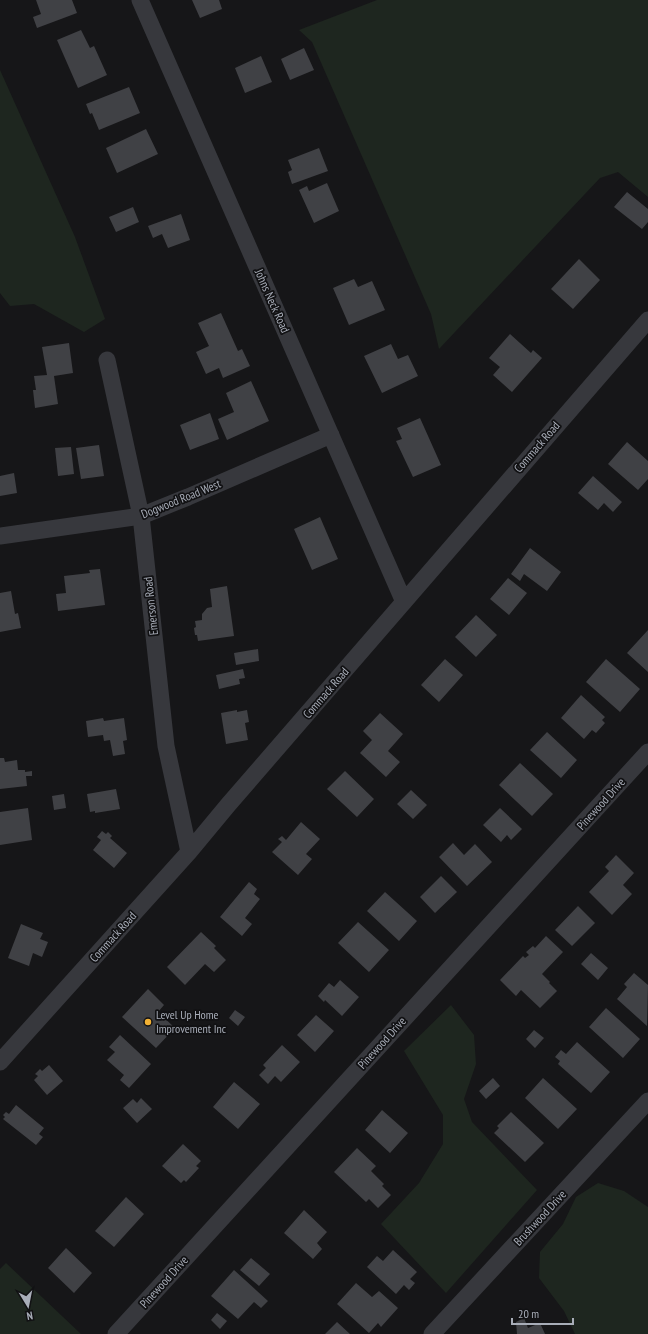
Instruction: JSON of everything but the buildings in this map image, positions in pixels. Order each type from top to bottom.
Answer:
[{"type":"street","name":"Johns Neck Road","points":[[140,0],[404,602]]},
{"type":"street","name":"Commack Road","points":[[0,1062],[189,852],[233,799],[648,320]]},
{"type":"street","name":"Emerson Road","points":[[107,360],[141,516],[166,746],[189,852]]},
{"type":"street","name":"Dogwood Road West","points":[[0,536],[141,516],[331,435]]},
{"type":"street","name":"Pinewood Drive","points":[[116,1334],[648,752]]},
{"type":"street","name":"Brushwood Drive","points":[[432,1334],[648,1101]]},
{"type":"shaded area","points":[[377,0],[648,0],[648,197],[618,172],[600,178],[439,349],[431,314],[312,42],[299,30]]},
{"type":"shaded area","points":[[0,70],[75,237],[105,319],[84,332],[34,304],[10,306],[0,293]]},
{"type":"shaded area","points":[[451,1005],[474,1035],[476,1064],[464,1099],[472,1122],[537,1190],[446,1293],[381,1224],[419,1183],[443,1144],[443,1115],[404,1051]]},
{"type":"shaded area","points":[[598,1183],[624,1191],[648,1207],[648,1334],[575,1334],[564,1311],[539,1278],[540,1252],[563,1224],[576,1197]]},
{"type":"shaded area","points":[[6,1263],[81,1334],[0,1334],[0,1269]]},
{"type":"place","name":"Level Up Home Improvement Inc","points":[[148,1022]]}]
